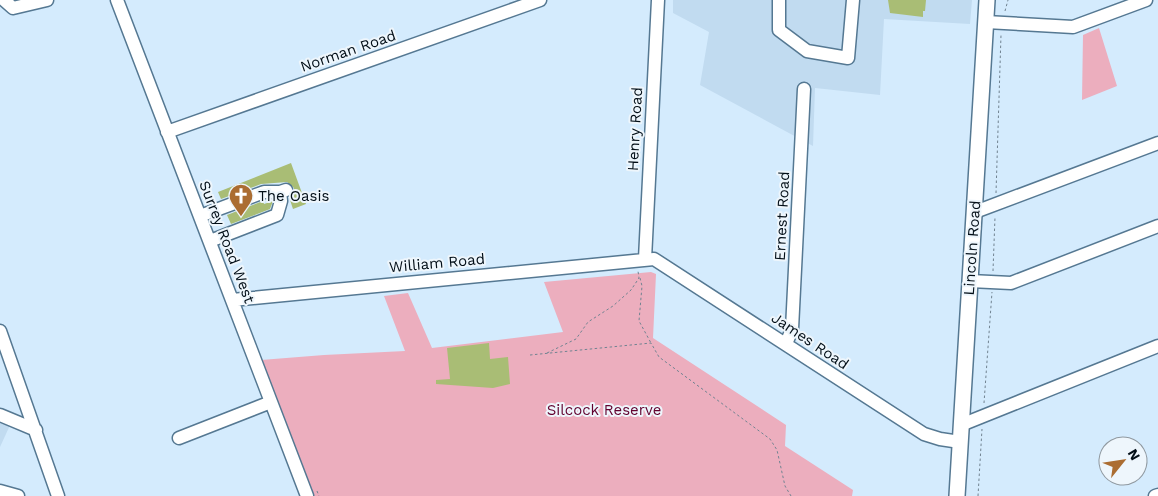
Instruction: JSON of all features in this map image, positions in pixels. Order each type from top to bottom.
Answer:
[{"type":"main road","name":"Lincoln Road","points":[[957,496],[987,0]]},
{"type":"street","points":[[4,0],[13,8],[47,0]]},
{"type":"street","name":"Surrey Road West","points":[[117,0],[307,496]]},
{"type":"street","name":"Norman Road","points":[[167,132],[540,0]]},
{"type":"street","name":"Henry Road","points":[[640,260],[658,0]]},
{"type":"street","points":[[778,0],[779,30],[806,51],[848,58],[853,0]]},
{"type":"street","points":[[986,22],[1074,26],[1146,0]]},
{"type":"street","name":"Ernest Road","points":[[786,344],[792,328],[804,89]]},
{"type":"street","points":[[974,212],[1158,143]]},
{"type":"street","points":[[200,216],[264,192],[283,191],[277,215],[210,241]]},
{"type":"street","points":[[970,281],[1011,283],[1158,226]]},
{"type":"street","name":"William Road","points":[[232,300],[640,260]]},
{"type":"street","name":"James Road","points":[[640,260],[654,260],[664,265],[924,434],[940,440],[960,442]]},
{"type":"street","points":[[0,331],[58,496]]},
{"type":"street","points":[[961,425],[1158,346]]},
{"type":"street","points":[[179,438],[271,402]]},
{"type":"street","points":[[0,414],[36,430]]},
{"type":"street","points":[[0,490],[18,496]]},
{"type":"path","points":[[978,496],[992,282],[1002,23],[1008,0]]},
{"type":"path","points":[[640,260],[639,278],[642,286],[640,321],[659,357],[773,442],[784,486],[791,496]]},
{"type":"path","points":[[547,353],[576,338],[588,322],[613,306],[631,290],[639,278]]},
{"type":"path","points":[[530,355],[651,343]]},
{"type":"shaded area","points":[[673,0],[972,0],[970,24],[884,19],[880,95],[815,88],[813,146],[700,85],[709,32],[673,13]]},
{"type":"shaded area","points":[[0,418],[11,423],[0,447]]},
{"type":"green space","points":[[1099,28],[1117,86],[1082,100],[1083,35]]},
{"type":"green space","name":"Silcock Reserve","points":[[651,272],[656,274],[653,338],[786,425],[785,446],[853,490],[852,496],[312,496],[261,360],[405,351],[384,296],[408,293],[432,348],[563,332],[544,282]]},
{"type":"building","points":[[888,0],[926,0],[923,17],[890,13]]},
{"type":"building","points":[[291,163],[306,204],[293,209],[289,197],[294,192],[294,188],[287,182],[261,184],[221,199],[218,192]]},
{"type":"building","points":[[263,201],[264,204],[273,201],[270,209],[231,224],[227,215]]},
{"type":"building","points":[[489,343],[490,359],[508,357],[510,384],[493,388],[436,384],[436,380],[450,379],[447,348]]},
{"type":"place","name":"The Oasis","points":[[241,217]]}]
